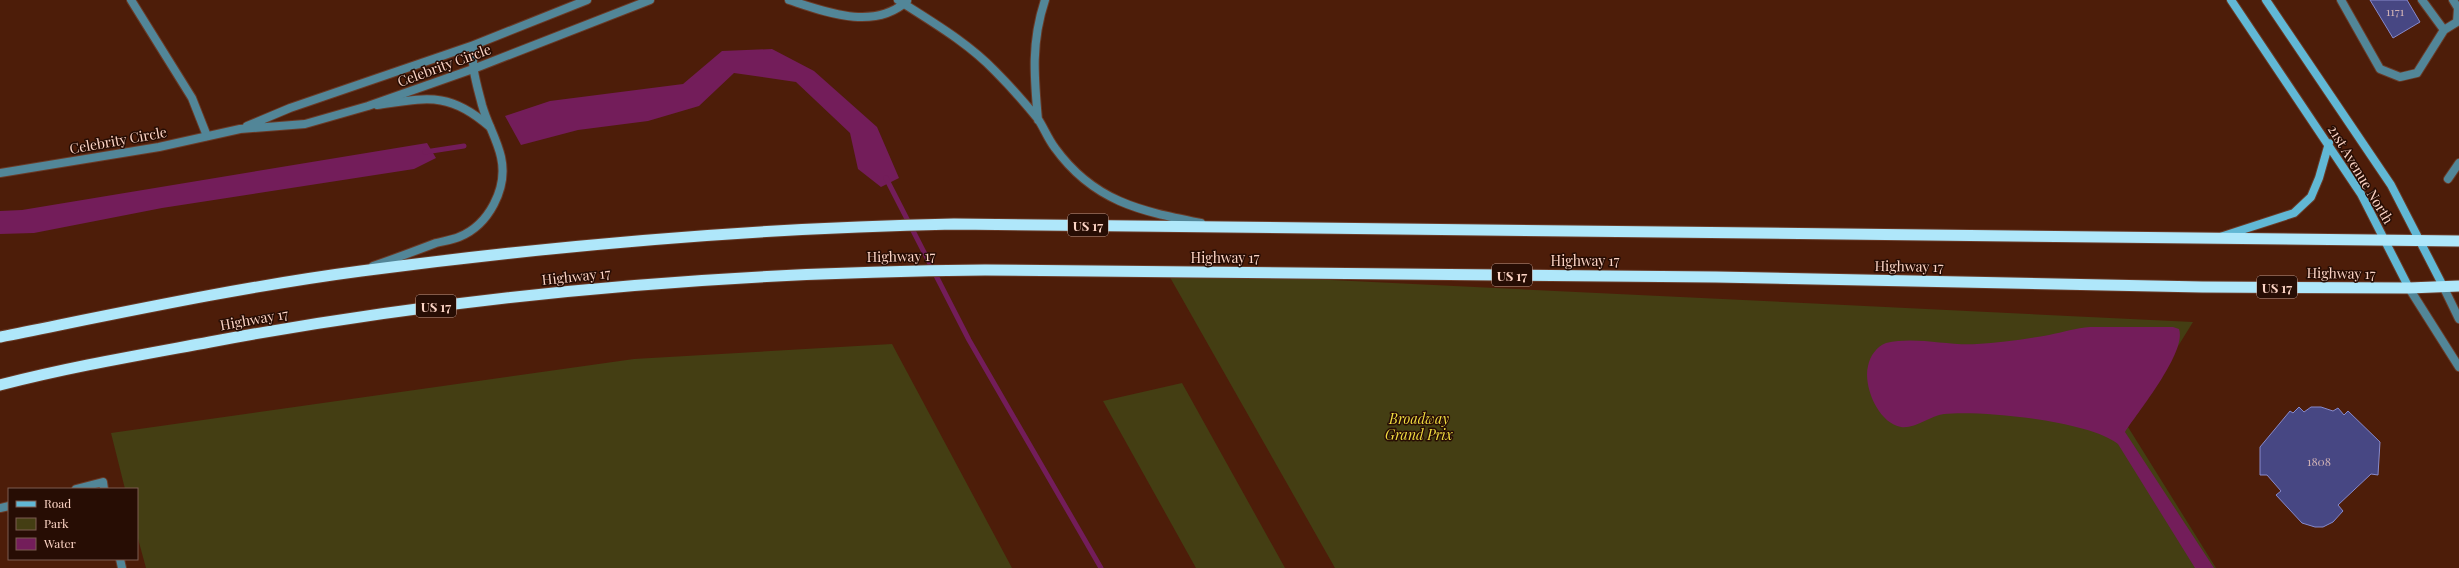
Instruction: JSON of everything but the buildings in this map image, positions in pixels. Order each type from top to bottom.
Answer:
[{"type":"highway","name":"Highway 17","points":[[0,337],[196,297],[360,271],[557,248],[852,226],[954,224],[2459,241]]},
{"type":"highway","name":"Highway 17","points":[[0,385],[55,371],[266,331],[384,313],[504,298],[663,282],[877,271],[985,270],[1716,276],[2409,288],[2459,286]]},
{"type":"main road","name":"21st Avenue North","points":[[2231,0],[2362,194],[2409,288]]},
{"type":"main road","name":"21st Avenue North","points":[[2266,0],[2391,185],[2443,286]]},
{"type":"main road","points":[[2214,239],[2294,212],[2311,197],[2319,178],[2328,143]]},
{"type":"street","points":[[130,0],[192,98],[207,136]]},
{"type":"street","name":"Celebrity Circle","points":[[240,129],[290,108],[474,45],[587,0]]},
{"type":"street","name":"Celebrity Circle","points":[[0,173],[136,150],[240,129],[304,124],[368,106],[473,69],[650,0]]},
{"type":"street","points":[[789,0],[836,14],[856,18],[894,11],[903,1],[948,30],[995,71],[1038,120],[1055,148],[1080,176],[1119,203],[1153,214],[1222,227]]},
{"type":"street","points":[[1038,120],[1033,61],[1037,24],[1045,0]]},
{"type":"street","points":[[2340,0],[2380,69],[2400,77],[2416,73],[2444,30],[2457,22],[2458,8],[2453,0]]},
{"type":"street","points":[[2422,0],[2444,30]]},
{"type":"street","points":[[360,271],[438,243],[459,238],[484,219],[497,197],[501,180],[501,157],[490,127],[473,69],[472,57],[474,45]]},
{"type":"street","points":[[368,106],[422,98],[438,99],[473,112],[490,127]]},
{"type":"street","points":[[2448,179],[2459,163]]},
{"type":"street","name":"21st Avenue North","points":[[2443,286],[2459,319]]},
{"type":"street","name":"21st Avenue North","points":[[2409,288],[2459,367]]},
{"type":"street","points":[[80,488],[103,482],[104,488]]},
{"type":"green space","name":"Broadway Grand Prix","points":[[1167,272],[2193,322],[2128,427],[2216,568],[1335,568]]},
{"type":"green space","points":[[892,344],[1012,568],[146,568],[138,539],[138,488],[125,488],[111,433],[634,359]]},
{"type":"green space","points":[[1182,383],[1285,568],[1196,568],[1103,401]]},
{"type":"water","points":[[772,49],[814,71],[877,127],[899,178],[881,187],[858,169],[850,133],[796,82],[734,73],[699,106],[648,121],[578,130],[521,145],[505,116],[550,101],[683,84],[722,51]]},
{"type":"water","points":[[427,143],[436,158],[414,169],[162,208],[34,233],[0,234],[0,211],[22,210]]},
{"type":"water","points":[[2090,327],[2173,327],[2179,329],[2180,339],[2176,352],[2169,366],[2150,397],[2125,432],[2214,568],[2195,568],[2118,444],[2104,436],[2060,423],[2008,416],[1961,413],[1939,415],[1912,426],[1901,427],[1885,419],[1870,393],[1867,374],[1869,362],[1877,349],[1886,343],[1909,340],[1954,344],[2004,342]]},
{"type":"waterway","points":[[425,152],[464,146]]},
{"type":"waterway","points":[[886,178],[969,340],[1101,568]]}]
